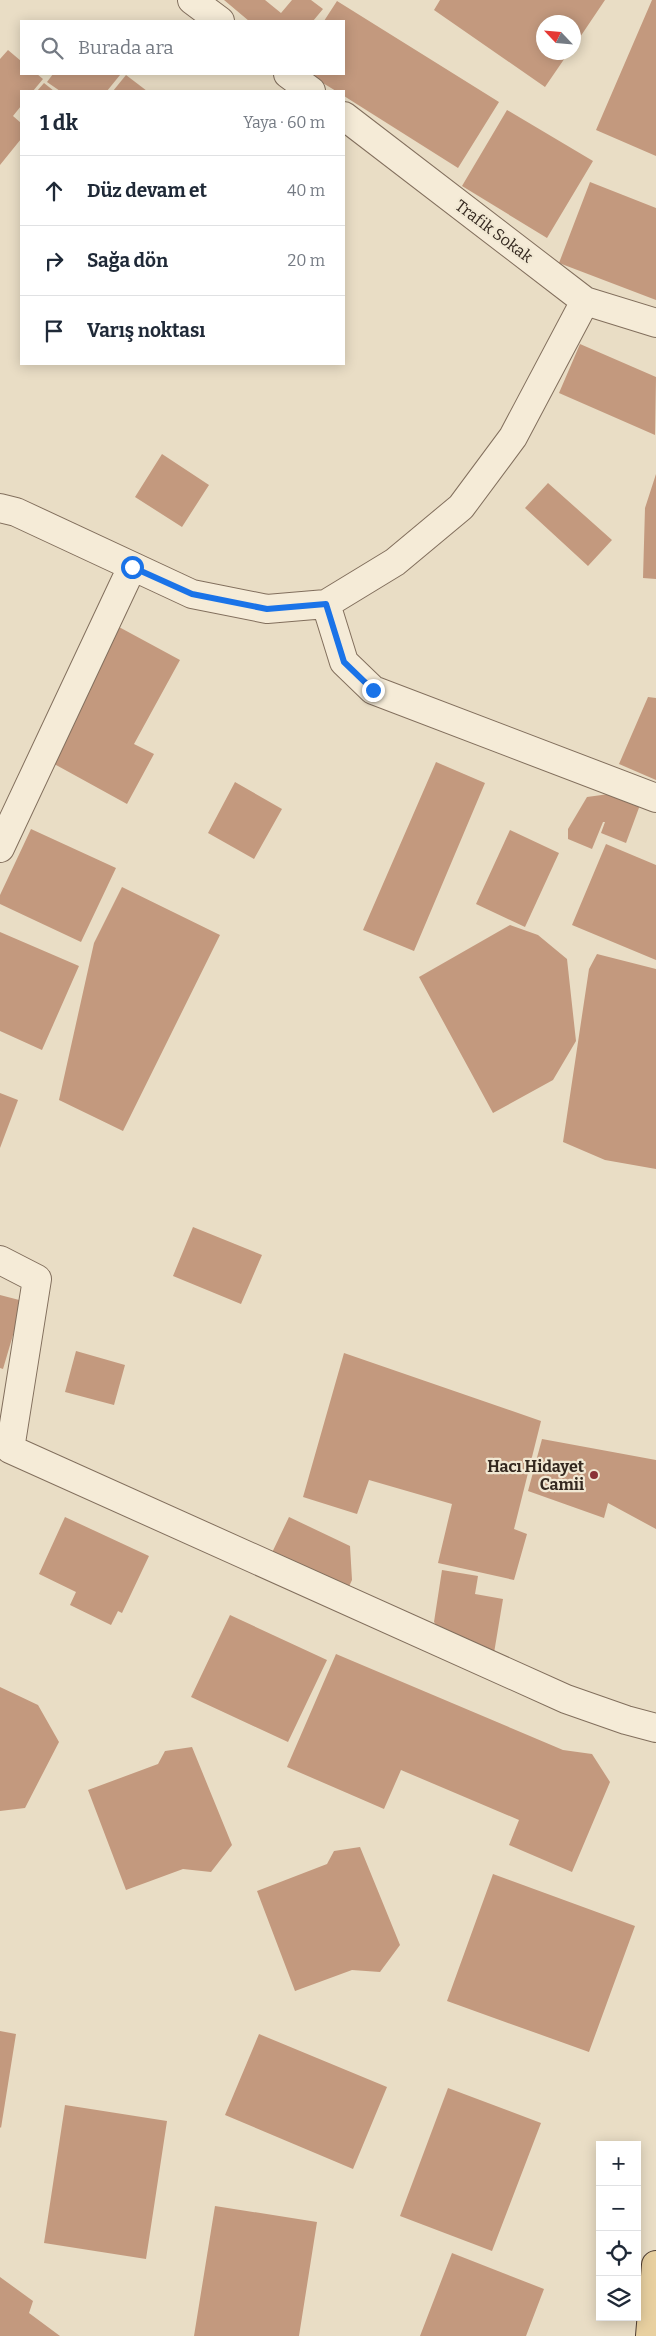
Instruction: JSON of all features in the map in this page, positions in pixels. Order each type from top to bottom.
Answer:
[{"type":"main road","points":[[650,2336],[656,2264]]},
{"type":"street","points":[[192,0],[219,20]]},
{"type":"street","points":[[289,75],[310,90]]},
{"type":"street","name":"Trafik Sokak","points":[[345,117],[585,301],[656,323]]},
{"type":"street","points":[[0,508],[16,512],[192,594],[267,609],[326,604],[395,562],[461,507],[514,437],[585,301]]},
{"type":"street","points":[[0,848],[132,567]]},
{"type":"street","points":[[326,604],[344,662],[373,690],[656,798]]},
{"type":"street","points":[[0,1260],[38,1279],[10,1449],[566,1698],[626,1720],[656,1728]]},
{"type":"building","points":[[224,0],[265,0],[281,13],[292,0],[311,0],[323,9],[314,20],[248,20]]},
{"type":"building","points":[[440,0],[605,0],[581,36],[581,15],[536,15],[536,60],[564,60],[545,87],[434,10]]},
{"type":"building","points":[[652,0],[656,0],[656,156],[596,130]]},
{"type":"building","points":[[337,1],[499,102],[458,168],[345,97],[345,90],[334,90],[310,75],[345,75],[345,20],[325,20]]},
{"type":"building","points":[[8,50],[20,60],[20,75],[38,75],[43,79],[34,90],[20,90],[20,107],[13,116],[20,122],[20,140],[0,165],[0,59]]},
{"type":"building","points":[[52,75],[120,75],[108,90],[59,90],[47,82]]},
{"type":"building","points":[[126,75],[146,90],[114,90]]},
{"type":"building","points":[[44,83],[53,90],[38,90]]},
{"type":"building","points":[[507,110],[593,161],[547,238],[462,186]]},
{"type":"building","points":[[590,182],[656,208],[656,300],[559,263]]},
{"type":"building","points":[[580,344],[656,377],[655,435],[559,393]]},
{"type":"building","points":[[162,454],[209,485],[182,527],[135,497]]},
{"type":"building","points":[[656,474],[656,579],[643,578],[645,508]]},
{"type":"building","points":[[548,483],[612,540],[588,566],[525,508]]},
{"type":"building","points":[[119,627],[180,660],[134,744],[154,754],[127,804],[47,760]]},
{"type":"building","points":[[648,697],[656,698],[656,780],[619,764]]},
{"type":"building","points":[[436,762],[485,783],[414,951],[363,930]]},
{"type":"building","points":[[235,782],[282,809],[254,859],[208,833]]},
{"type":"building","points":[[609,794],[640,805],[626,843],[601,833],[605,822],[603,822],[592,849],[568,839],[568,829],[587,797]]},
{"type":"building","points":[[31,829],[116,868],[81,942],[0,904],[0,895]]},
{"type":"building","points":[[510,830],[559,853],[525,927],[476,904]]},
{"type":"building","points":[[606,844],[656,865],[656,960],[572,925]]},
{"type":"building","points":[[122,887],[220,935],[123,1131],[59,1100],[94,943]]},
{"type":"building","points":[[510,925],[538,935],[567,959],[576,1041],[553,1080],[493,1113],[419,977]]},
{"type":"building","points":[[0,932],[79,966],[42,1050],[0,1031]]},
{"type":"building","points":[[597,954],[656,969],[656,1169],[605,1160],[563,1142],[589,969]]},
{"type":"building","points":[[0,1093],[18,1100],[0,1148]]},
{"type":"building","points":[[193,1227],[262,1255],[241,1304],[173,1276]]},
{"type":"building","points":[[0,1295],[23,1301],[3,1369],[0,1368]]},
{"type":"building","points":[[76,1351],[125,1365],[114,1405],[65,1392]]},
{"type":"building","points":[[344,1353],[541,1421],[514,1529],[527,1534],[514,1580],[438,1563],[452,1504],[369,1480],[357,1514],[303,1497]]},
{"type":"building","name":"Hacı Hidayet Camii","points":[[542,1439],[656,1460],[656,1529],[608,1503],[604,1518],[528,1491]]},
{"type":"building","points":[[65,1517],[149,1556],[122,1613],[118,1611],[111,1625],[70,1605],[76,1592],[39,1574]]},
{"type":"building","points":[[289,1517],[350,1546],[352,1580],[345,1595],[269,1559]]},
{"type":"building","points":[[442,1570],[478,1576],[475,1594],[503,1599],[493,1659],[445,1637],[434,1622]]},
{"type":"building","points":[[230,1615],[327,1660],[288,1742],[191,1697]]},
{"type":"building","points":[[336,1654],[563,1750],[592,1754],[610,1782],[572,1872],[509,1845],[519,1820],[401,1770],[384,1809],[287,1767]]},
{"type":"building","points":[[0,1687],[38,1705],[59,1742],[25,1808],[0,1811]]},
{"type":"building","points":[[192,1747],[232,1845],[211,1872],[183,1869],[126,1890],[88,1790],[158,1764],[165,1751]]},
{"type":"building","points":[[360,1847],[400,1945],[380,1972],[352,1970],[295,1991],[257,1891],[327,1864],[334,1851]]},
{"type":"building","points":[[493,1874],[635,1926],[589,2052],[447,2001]]},
{"type":"building","points":[[0,2031],[16,2034],[1,2128],[0,2127]]},
{"type":"building","points":[[259,2034],[387,2087],[353,2169],[225,2115]]},
{"type":"building","points":[[448,2088],[541,2123],[492,2251],[400,2216]]},
{"type":"building","points":[[65,2105],[167,2121],[146,2259],[44,2243]]},
{"type":"building","points":[[215,2206],[317,2222],[299,2336],[194,2336]]},
{"type":"building","points":[[452,2253],[544,2289],[526,2336],[420,2336]]},
{"type":"building","points":[[0,2277],[33,2301],[29,2313],[60,2336],[0,2336]]},
{"type":"place","name":"Hacı Hidayet Camii","points":[[594,1475]]},
{"type":"route","points":[[132,567],[192,594],[267,609],[326,604],[344,662],[373,690]]}]
